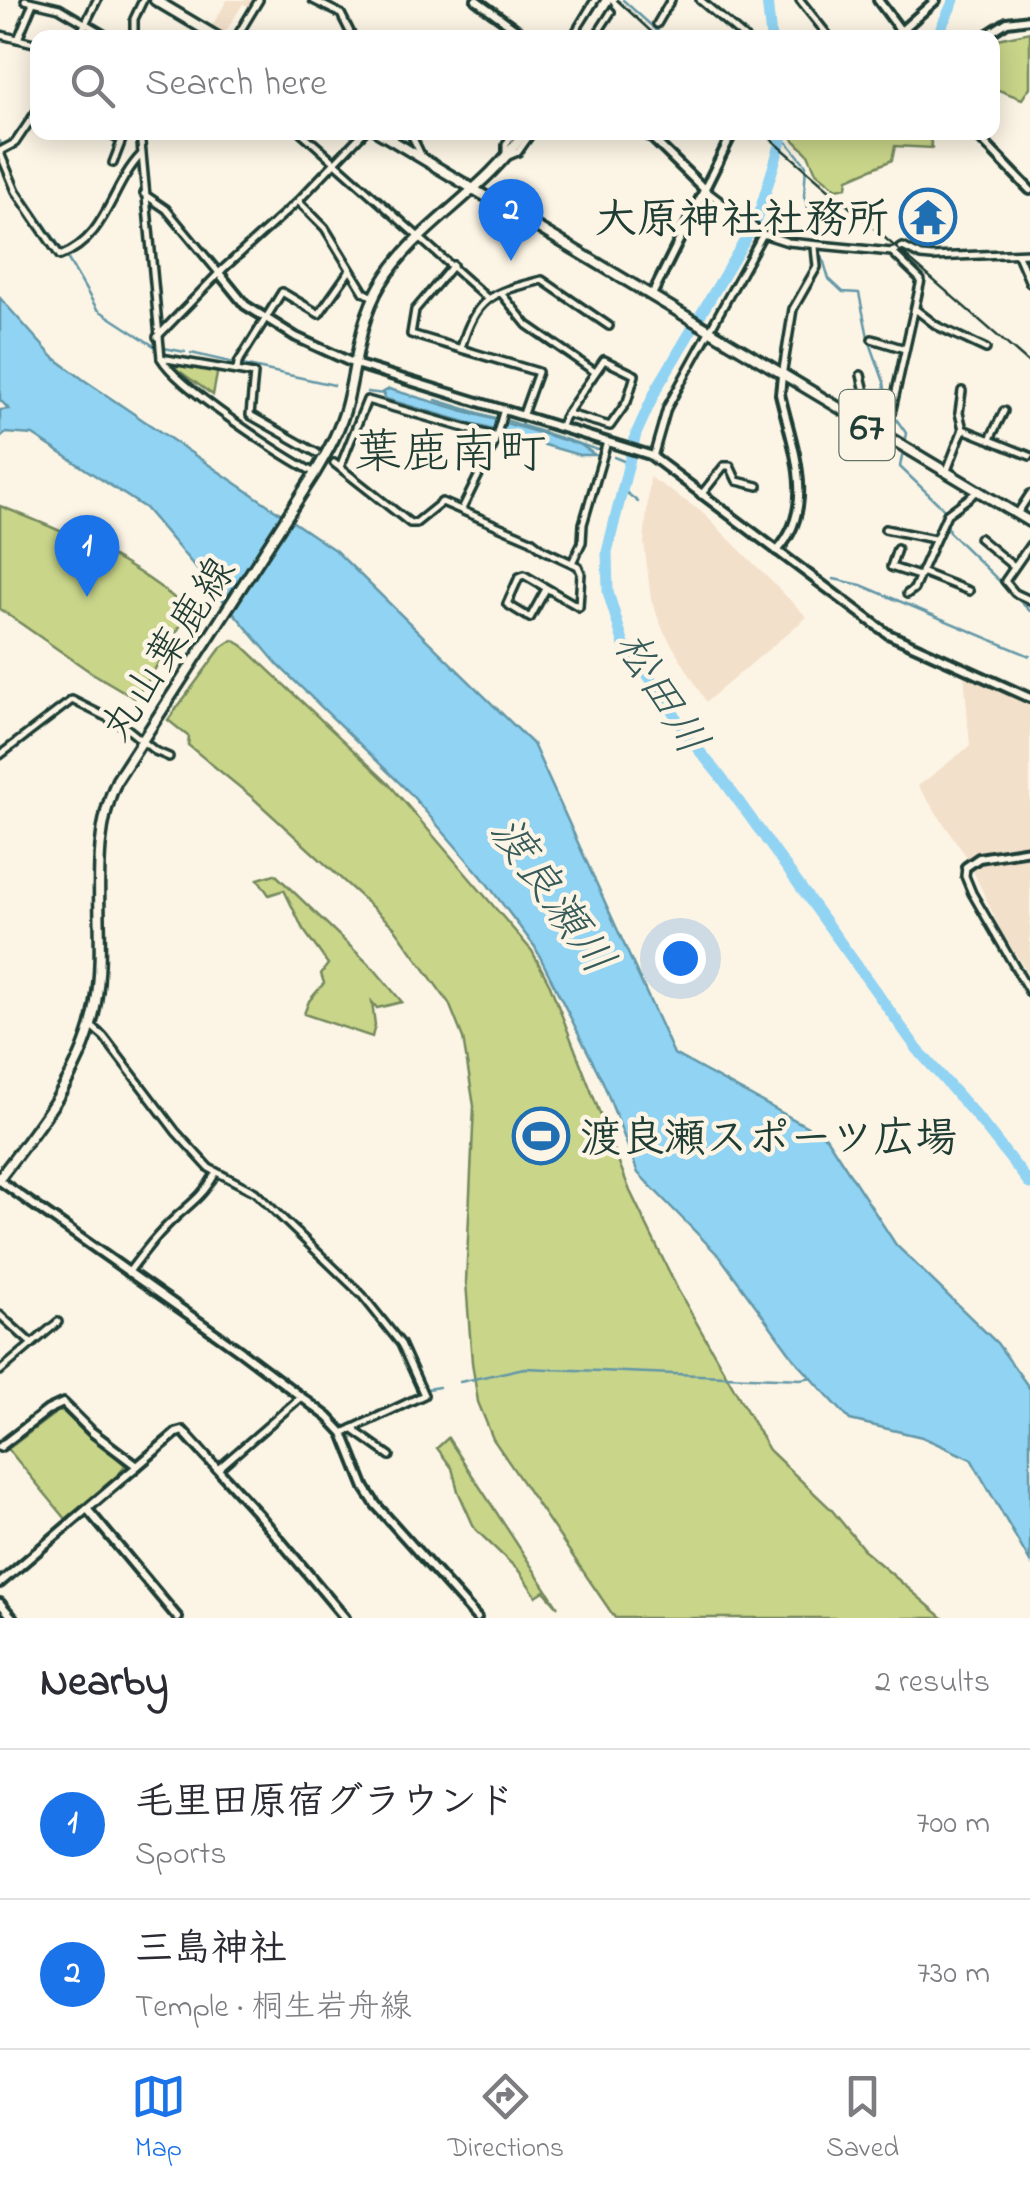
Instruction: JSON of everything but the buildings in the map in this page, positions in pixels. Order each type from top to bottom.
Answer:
[{"type":"main road","points":[[156,0],[200,30]]},
{"type":"main road","points":[[589,30],[607,0]]},
{"type":"main road","name":"67","points":[[392,140],[1030,522]]},
{"type":"main road","name":"丸山葉鹿線","points":[[0,1179],[71,1074],[91,1026],[99,976],[103,825],[112,792],[313,476],[342,422],[364,320],[373,298],[396,263],[474,190],[518,140]]},
{"type":"street","points":[[25,0],[59,8],[96,30]]},
{"type":"street","points":[[83,30],[97,0]]},
{"type":"street","points":[[134,30],[143,0]]},
{"type":"street","points":[[241,30],[260,0]]},
{"type":"street","points":[[314,0],[341,14],[349,30]]},
{"type":"street","points":[[476,0],[510,30]]},
{"type":"street","points":[[577,30],[596,0],[612,12],[600,30]]},
{"type":"street","points":[[656,24],[671,0]]},
{"type":"street","points":[[700,0],[736,30]]},
{"type":"street","points":[[800,0],[824,30]]},
{"type":"street","points":[[878,0],[900,30]]},
{"type":"street","points":[[909,30],[936,0]]},
{"type":"street","points":[[18,39],[34,3]]},
{"type":"street","points":[[995,30],[1008,22],[1030,18]]},
{"type":"street","points":[[1,35],[30,42]]},
{"type":"street","points":[[30,123],[2,150],[16,191],[60,256],[91,234],[108,214],[141,155]]},
{"type":"street","points":[[141,140],[162,358],[176,378],[313,476]]},
{"type":"street","points":[[310,140],[488,298]]},
{"type":"street","points":[[157,337],[355,140]]},
{"type":"street","points":[[414,140],[424,159]]},
{"type":"street","points":[[508,140],[506,157],[518,152],[526,140]]},
{"type":"street","points":[[654,140],[704,189],[761,233],[815,247],[892,252],[903,247],[921,256],[1030,253]]},
{"type":"street","points":[[652,296],[728,140]]},
{"type":"street","points":[[982,140],[1030,190]]},
{"type":"street","points":[[113,164],[122,141]]},
{"type":"street","points":[[144,194],[166,209],[236,298],[296,337],[355,364],[618,442],[651,456],[888,634],[1030,698]]},
{"type":"street","points":[[298,201],[325,228],[364,292],[373,298]]},
{"type":"street","points":[[651,456],[667,408],[761,233]]},
{"type":"street","points":[[777,552],[789,537],[801,495],[780,394],[782,376],[793,309],[816,267],[815,247]]},
{"type":"street","points":[[886,436],[921,278],[892,252]]},
{"type":"street","points":[[1018,254],[1030,283]]},
{"type":"street","points":[[453,266],[415,310],[410,332],[538,372],[523,414]]},
{"type":"street","points":[[237,370],[238,362],[282,292],[319,314],[350,270]]},
{"type":"street","points":[[460,348],[469,322],[488,298],[545,280],[609,326]]},
{"type":"street","points":[[501,293],[526,325],[596,372]]},
{"type":"street","points":[[915,309],[937,326],[986,349]]},
{"type":"street","points":[[872,339],[905,349]]},
{"type":"street","points":[[162,358],[256,376],[250,415],[317,453]]},
{"type":"street","points":[[562,426],[568,414],[596,372],[607,359],[635,374],[626,402],[612,425],[603,426],[568,414]]},
{"type":"street","points":[[858,420],[866,400],[861,375]]},
{"type":"street","points":[[946,473],[963,429],[959,413],[962,391]]},
{"type":"street","points":[[497,434],[367,400],[337,465],[410,523],[416,523],[442,502],[572,562],[581,573],[579,607],[524,576],[519,577],[507,604],[530,618],[546,589]]},
{"type":"street","points":[[462,508],[497,434],[504,409]]},
{"type":"street","points":[[990,440],[1004,411]]},
{"type":"street","points":[[963,429],[1030,456]]},
{"type":"street","points":[[572,562],[582,544],[583,524],[608,440]]},
{"type":"street","points":[[701,494],[724,466],[730,466],[737,481],[758,486]]},
{"type":"street","points":[[907,594],[914,589],[947,514],[978,491]]},
{"type":"street","points":[[1017,514],[1030,494]]},
{"type":"street","points":[[885,529],[934,539]]},
{"type":"street","points":[[978,538],[1014,567]]},
{"type":"street","points":[[1030,546],[1005,581],[1015,593],[1030,600]]},
{"type":"street","points":[[896,549],[891,567],[969,591]]},
{"type":"street","points":[[0,756],[70,700],[144,737],[169,757]]},
{"type":"street","points":[[1030,850],[973,860],[966,866],[965,876],[1030,993]]},
{"type":"street","points":[[91,1026],[137,1077],[176,1132],[216,1174],[244,1184],[265,1201],[362,1295],[404,1349],[424,1396],[343,1433]]},
{"type":"street","points":[[128,1273],[179,1214],[194,1204],[216,1174]]},
{"type":"street","points":[[0,1179],[301,1396],[343,1433],[364,1488],[376,1505],[477,1618]]},
{"type":"street","points":[[0,1315],[32,1344]]},
{"type":"street","points":[[0,1371],[58,1322]]},
{"type":"street","points":[[218,1469],[301,1396]]},
{"type":"street","points":[[0,1447],[63,1403],[92,1432],[137,1466]]},
{"type":"street","points":[[352,1429],[390,1456]]},
{"type":"street","points":[[0,1584],[183,1431],[345,1618]]},
{"type":"street","points":[[88,1510],[178,1618]]},
{"type":"street","points":[[0,1603],[12,1618]]},
{"type":"shaded area","points":[[227,0],[254,0],[250,7],[243,4],[227,30],[212,26]]},
{"type":"shaded area","points":[[650,477],[702,512],[807,617],[706,702],[663,630],[651,600],[644,543]]},
{"type":"shaded area","points":[[964,674],[1030,705],[1030,977],[1001,931],[966,856],[918,786],[970,746]]},
{"type":"green space","points":[[1030,32],[1030,87],[1022,99],[1000,91],[1000,38]]},
{"type":"green space","points":[[794,140],[930,140],[932,148],[895,146],[892,160],[848,179],[847,187],[837,189],[816,172],[808,154]]},
{"type":"green space","points":[[182,362],[218,369],[213,395],[175,368]]},
{"type":"green space","points":[[0,506],[124,563],[189,611],[135,698],[0,609]]},
{"type":"green space","name":"渡良瀬スポーツ広場","points":[[233,640],[389,784],[532,951],[550,985],[630,1191],[678,1290],[769,1450],[831,1509],[866,1552],[943,1618],[615,1618],[493,1439],[478,1402],[466,1282],[474,1106],[463,1038],[449,1003],[394,927],[253,798],[188,745],[189,737],[168,720],[221,648]]},
{"type":"green space","points":[[275,874],[375,970],[402,1002],[377,1008],[372,1002],[372,1037],[304,1014],[324,983],[321,974],[328,964],[303,929],[284,890],[269,895],[258,879]]},
{"type":"green space","points":[[58,1411],[67,1413],[125,1465],[119,1475],[66,1519],[8,1449]]},
{"type":"green space","points":[[448,1438],[558,1607],[544,1591],[536,1596],[519,1571],[475,1529],[452,1468],[437,1448]]},
{"type":"water","name":"渡良瀬川","points":[[0,298],[53,357],[336,551],[533,744],[674,1054],[826,1137],[896,1245],[997,1343],[1030,1389],[1030,1562],[971,1459],[922,1437],[850,1420],[795,1360],[721,1258],[638,1173],[603,1082],[535,947],[482,877],[408,791],[278,665],[145,508],[33,435],[6,433],[0,438],[0,410],[9,409],[0,400]]},
{"type":"water","points":[[389,389],[581,445],[595,455],[579,455],[386,399],[382,393]]},
{"type":"waterway","points":[[623,0],[656,30]]},
{"type":"waterway","points":[[767,0],[770,30]]},
{"type":"waterway","name":"松田川","points":[[940,30],[954,0]]},
{"type":"waterway","name":"松田川","points":[[782,140],[757,220],[657,388],[636,434],[607,552],[608,592],[624,645],[660,691],[688,737],[918,1050],[1030,1184]]},
{"type":"waterway","points":[[785,140],[806,165],[804,196],[829,279],[843,292],[859,293],[887,406],[906,433],[900,467],[944,509],[949,532],[1030,611]]},
{"type":"waterway","points":[[0,141],[7,163]]},
{"type":"waterway","points":[[14,180],[63,251]]},
{"type":"waterway","points":[[66,256],[97,309],[154,346]]},
{"type":"waterway","points":[[164,348],[185,352]]},
{"type":"waterway","points":[[191,353],[234,363]]},
{"type":"waterway","points":[[243,365],[334,385]]},
{"type":"waterway","points":[[367,392],[385,394]]},
{"type":"waterway","points":[[436,400],[495,418]]},
{"type":"waterway","points":[[508,421],[598,450]]},
{"type":"waterway","points":[[614,457],[626,462]]},
{"type":"waterway","points":[[622,489],[638,502]]},
{"type":"waterway","points":[[834,579],[861,585],[1030,656]]},
{"type":"waterway","points":[[245,1348],[345,1426]]},
{"type":"waterway","points":[[460,1382],[524,1368],[812,1377]]},
{"type":"waterway","points":[[427,1389],[439,1387]]},
{"type":"railway","points":[[617,0],[649,30]]},
{"type":"railway","points":[[772,140],[1030,364]]},
{"type":"place","name":"大原神社社務所","points":[[928,217]]},
{"type":"place","name":"三島神社","points":[[511,261]]},
{"type":"place","name":"毛里田原宿グラウンド","points":[[87,597]]},
{"type":"place","name":"渡良瀬スポーツ広場","points":[[541,1136]]},
{"type":"district","name":"葉鹿南町","points":[[450,450]]}]
